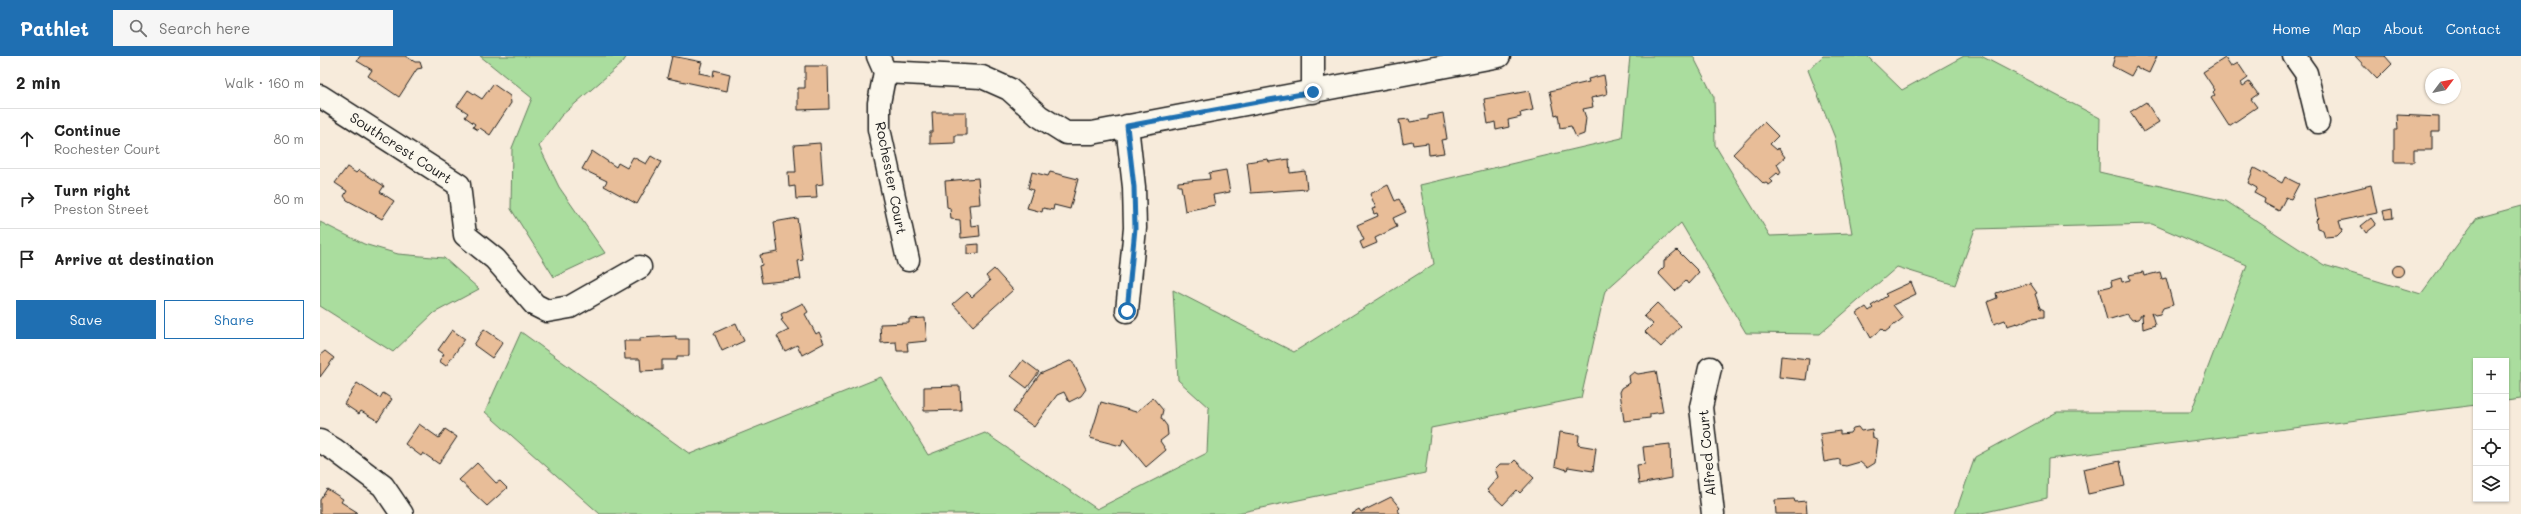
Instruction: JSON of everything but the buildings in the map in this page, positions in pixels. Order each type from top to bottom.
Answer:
[{"type":"street","points":[[1313,56],[1313,92]]},
{"type":"street","points":[[881,64],[982,77],[1009,89],[1039,116],[1066,133],[1092,133],[1499,56]]},
{"type":"street","points":[[2294,56],[2306,73],[2318,122]]},
{"type":"street","name":"Rochester Court","points":[[881,64],[879,129],[908,260]]},
{"type":"street","name":"Southcrest Court","points":[[320,96],[459,185],[465,235],[495,259],[535,305],[547,311],[570,306],[640,267]]},
{"type":"street","points":[[1127,126],[1134,187],[1135,228],[1127,311]]},
{"type":"street","name":"Alfred Court","points":[[1710,368],[1701,407],[1713,514]]},
{"type":"street","points":[[320,441],[335,450],[383,486],[402,514]]},
{"type":"green space","points":[[480,56],[627,56],[623,62],[561,116],[539,146],[559,187],[605,253],[554,277],[511,209],[512,148],[532,98]]},
{"type":"green space","points":[[1630,56],[1693,56],[1714,97],[1715,145],[1770,236],[1852,233],[1835,138],[1808,70],[1823,56],[1867,56],[1902,90],[1964,56],[1981,56],[2100,118],[2099,172],[2226,201],[2324,265],[2421,294],[2477,218],[2521,206],[2521,399],[2509,401],[2509,358],[2473,358],[2473,405],[2048,459],[2047,498],[1977,514],[1955,514],[1975,457],[2057,412],[2191,412],[2247,265],[2152,224],[1975,229],[1955,285],[1897,267],[1820,334],[1746,333],[1681,223],[1605,291],[1581,398],[1431,428],[1425,473],[1233,514],[600,514],[485,412],[521,332],[690,454],[881,377],[928,455],[985,433],[1097,509],[1207,453],[1209,408],[1178,380],[1173,290],[1294,352],[1434,264],[1420,185],[1622,138]]},
{"type":"green space","points":[[320,222],[364,244],[398,254],[444,258],[479,289],[434,313],[393,352],[320,306]]},
{"type":"route","points":[[1127,311],[1135,228],[1134,187],[1127,126],[1313,92]]}]
